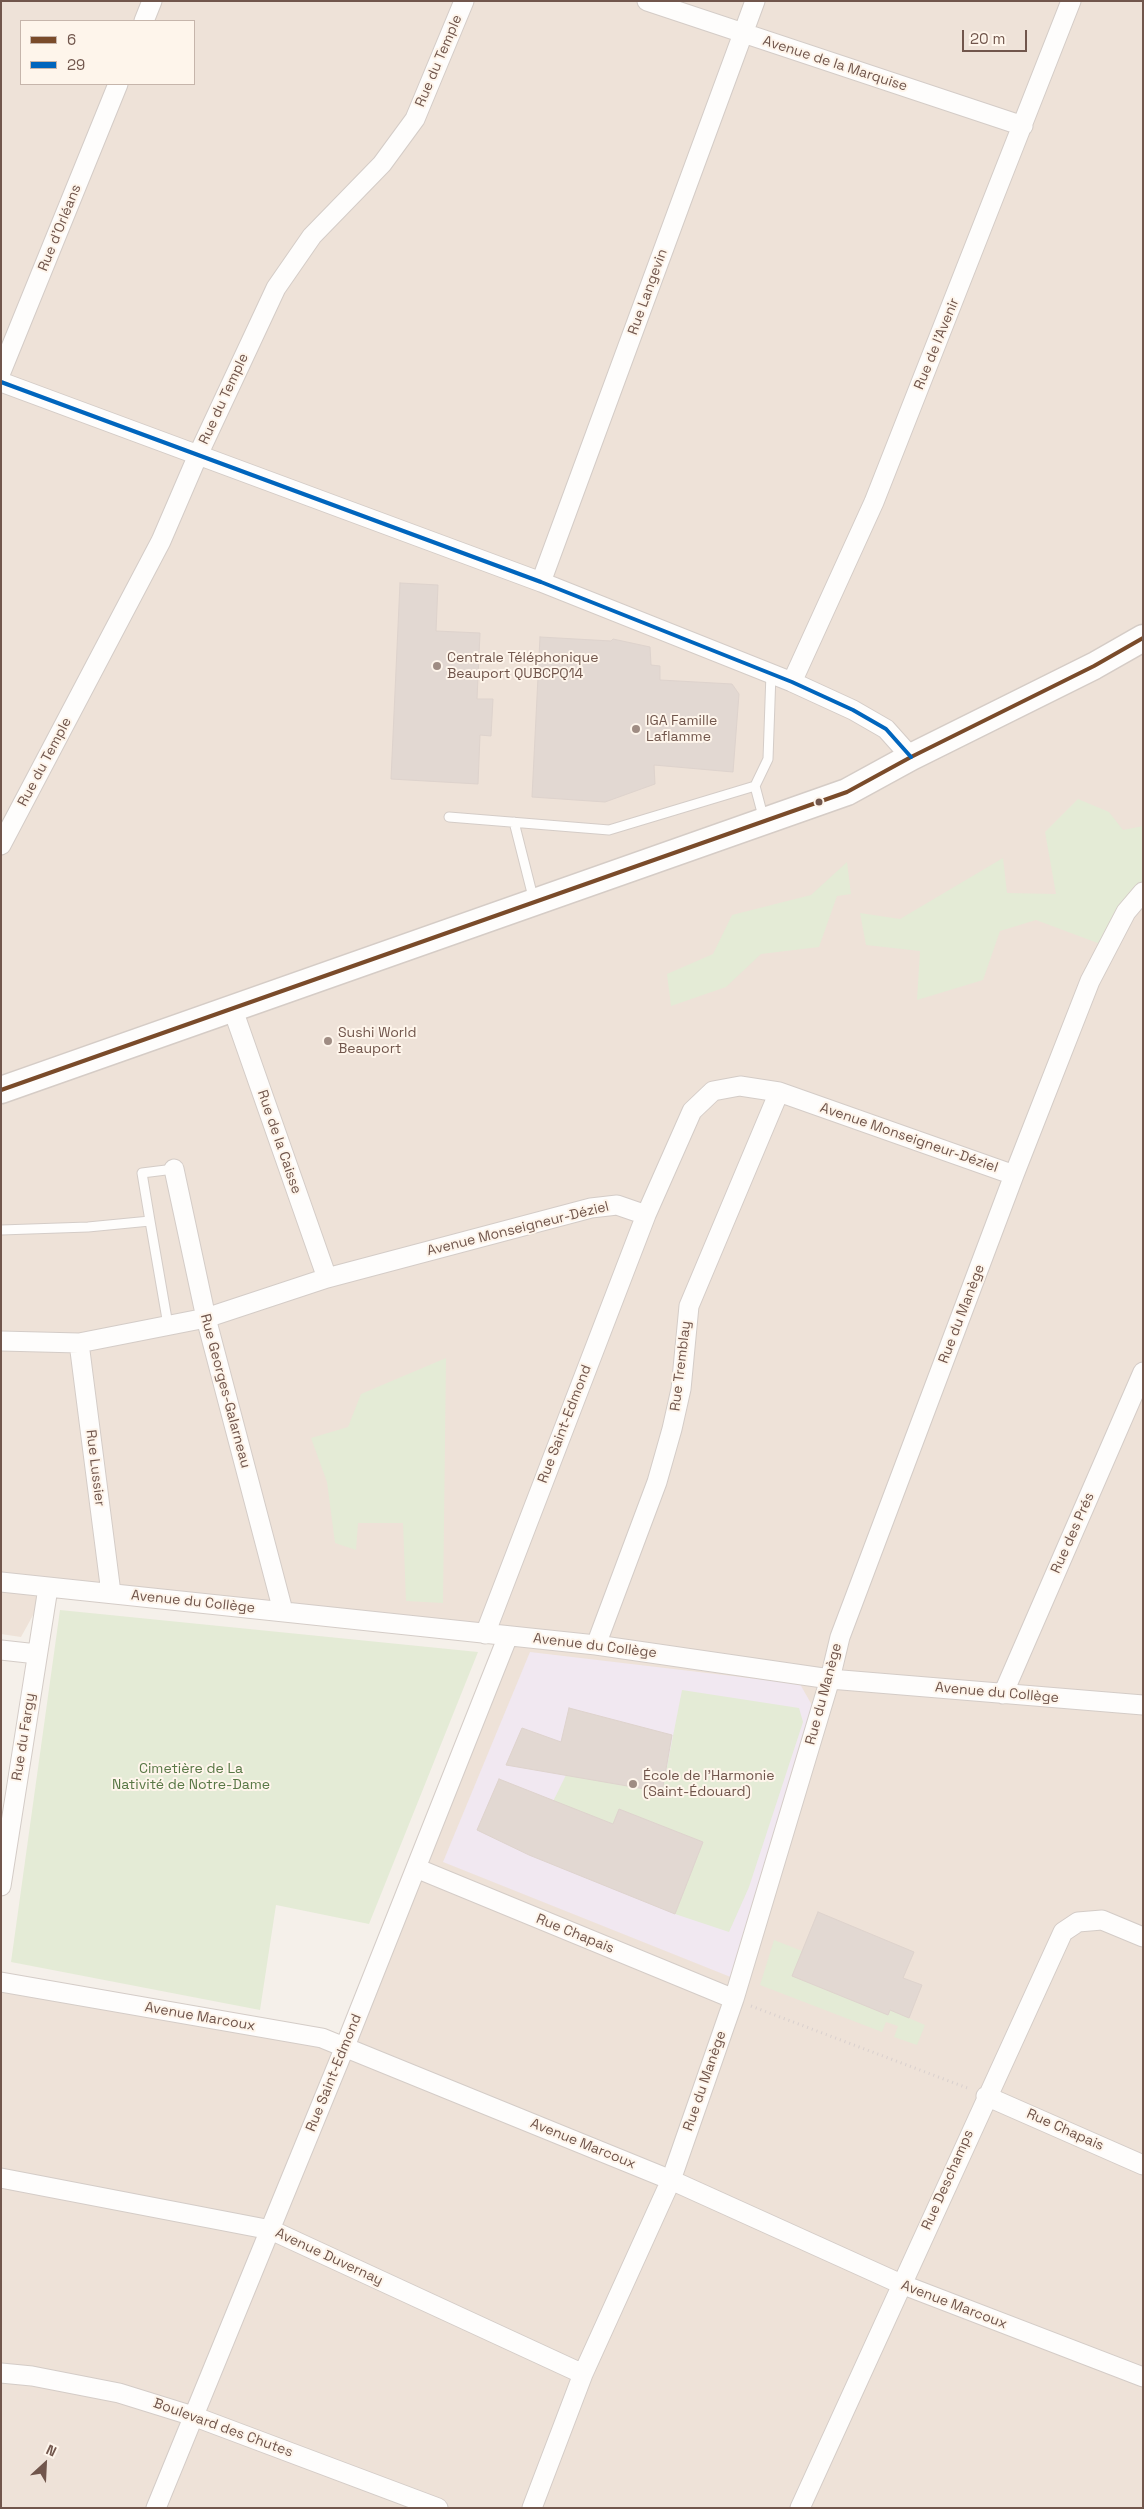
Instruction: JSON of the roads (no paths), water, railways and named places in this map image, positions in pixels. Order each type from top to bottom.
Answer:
[{"type":"main road","points":[[1,1090],[232,1007],[847,792],[911,757],[1094,666],[1143,638]]},
{"type":"street","points":[[144,20],[152,1]]},
{"type":"street","name":"Rue du Temple","points":[[1,845],[161,541],[198,455],[276,288],[312,236],[382,164],[415,119],[464,1]]},
{"type":"street","name":"Avenue de la Marquise","points":[[647,1],[1024,126]]},
{"type":"street","name":"Rue Langevin","points":[[540,582],[755,1]]},
{"type":"street","name":"Rue de l'Avenir","points":[[792,682],[874,502],[1024,126],[1071,1]]},
{"type":"street","name":"Rue d'Orléans","points":[[1,372],[118,85]]},
{"type":"street","points":[[1,382],[540,582],[771,673],[853,710],[886,729],[911,757]]},
{"type":"street","name":"Rue du Manège","points":[[532,2508],[583,2374],[671,2180],[734,1999],[830,1679],[840,1637],[1014,1175],[1090,981],[1126,912],[1143,892]]},
{"type":"street","name":"Rue de la Caisse","points":[[232,1007],[327,1278]]},
{"type":"street","name":"Avenue Monseigneur-Déziel","points":[[1,1341],[79,1343],[206,1318],[327,1278],[591,1208],[617,1205],[646,1215],[692,1111],[713,1091],[740,1086],[779,1092],[1014,1175]]},
{"type":"street","name":"Rue Tremblay","points":[[596,1645],[657,1482],[672,1429],[681,1389],[689,1306],[779,1092]]},
{"type":"street","name":"Rue Georges-Galarneau","points":[[174,1169],[206,1318],[283,1611]]},
{"type":"street","name":"Rue Saint-Edmond","points":[[485,1634],[646,1215]]},
{"type":"street","name":"Rue Lussier","points":[[79,1343],[111,1593]]},
{"type":"street","name":"Rue des Prés","points":[[1003,1694],[1143,1372]]},
{"type":"street","name":"Avenue du Collège","points":[[1,1582],[596,1645],[830,1679],[1143,1705]]},
{"type":"street","name":"Rue du Fargy","points":[[1,1886],[48,1588]]},
{"type":"street","name":"Rue Saint-Edmond","points":[[156,2508],[271,2230],[508,1636]]},
{"type":"street","points":[[1,1650],[37,1654]]},
{"type":"street","name":"Rue Chapais","points":[[416,1868],[734,1999]]},
{"type":"street","name":"Rue Deschamps","points":[[800,2508],[1062,1932],[1078,1922],[1102,1920],[1143,1937]]},
{"type":"street","name":"Avenue Marcoux","points":[[1,1982],[322,2038],[344,2049],[671,2180],[901,2284],[1143,2377]]},
{"type":"street","name":"Rue Chapais","points":[[986,2096],[1143,2165]]},
{"type":"street","name":"Avenue Duvernay","points":[[1,2178],[271,2230],[583,2374]]},
{"type":"street","name":"Boulevard des Chutes","points":[[1,2373],[32,2376],[120,2393],[193,2416],[438,2508]]},
{"type":"lane","points":[[765,821],[755,786],[768,758],[771,673]]},
{"type":"lane","points":[[448,817],[609,830],[755,786]]},
{"type":"lane","points":[[514,822],[534,901]]},
{"type":"lane","points":[[168,1325],[142,1173],[174,1169]]},
{"type":"lane","points":[[1,1230],[88,1227],[150,1221]]},
{"type":"place","name":"Centrale Téléphonique Beauport QUBCPQ14","points":[[437,666]]},
{"type":"place","name":"IGA Famille Laflamme","points":[[636,729]]},
{"type":"place","name":"Sushi World Beauport","points":[[328,1041]]},
{"type":"place","name":"École de l'Harmonie (Saint-Édouard)","points":[[633,1784]]},
{"type":"park label","name":"Cimetière de La Nativité de Notre-Dame","points":[[191,1778]]}]
